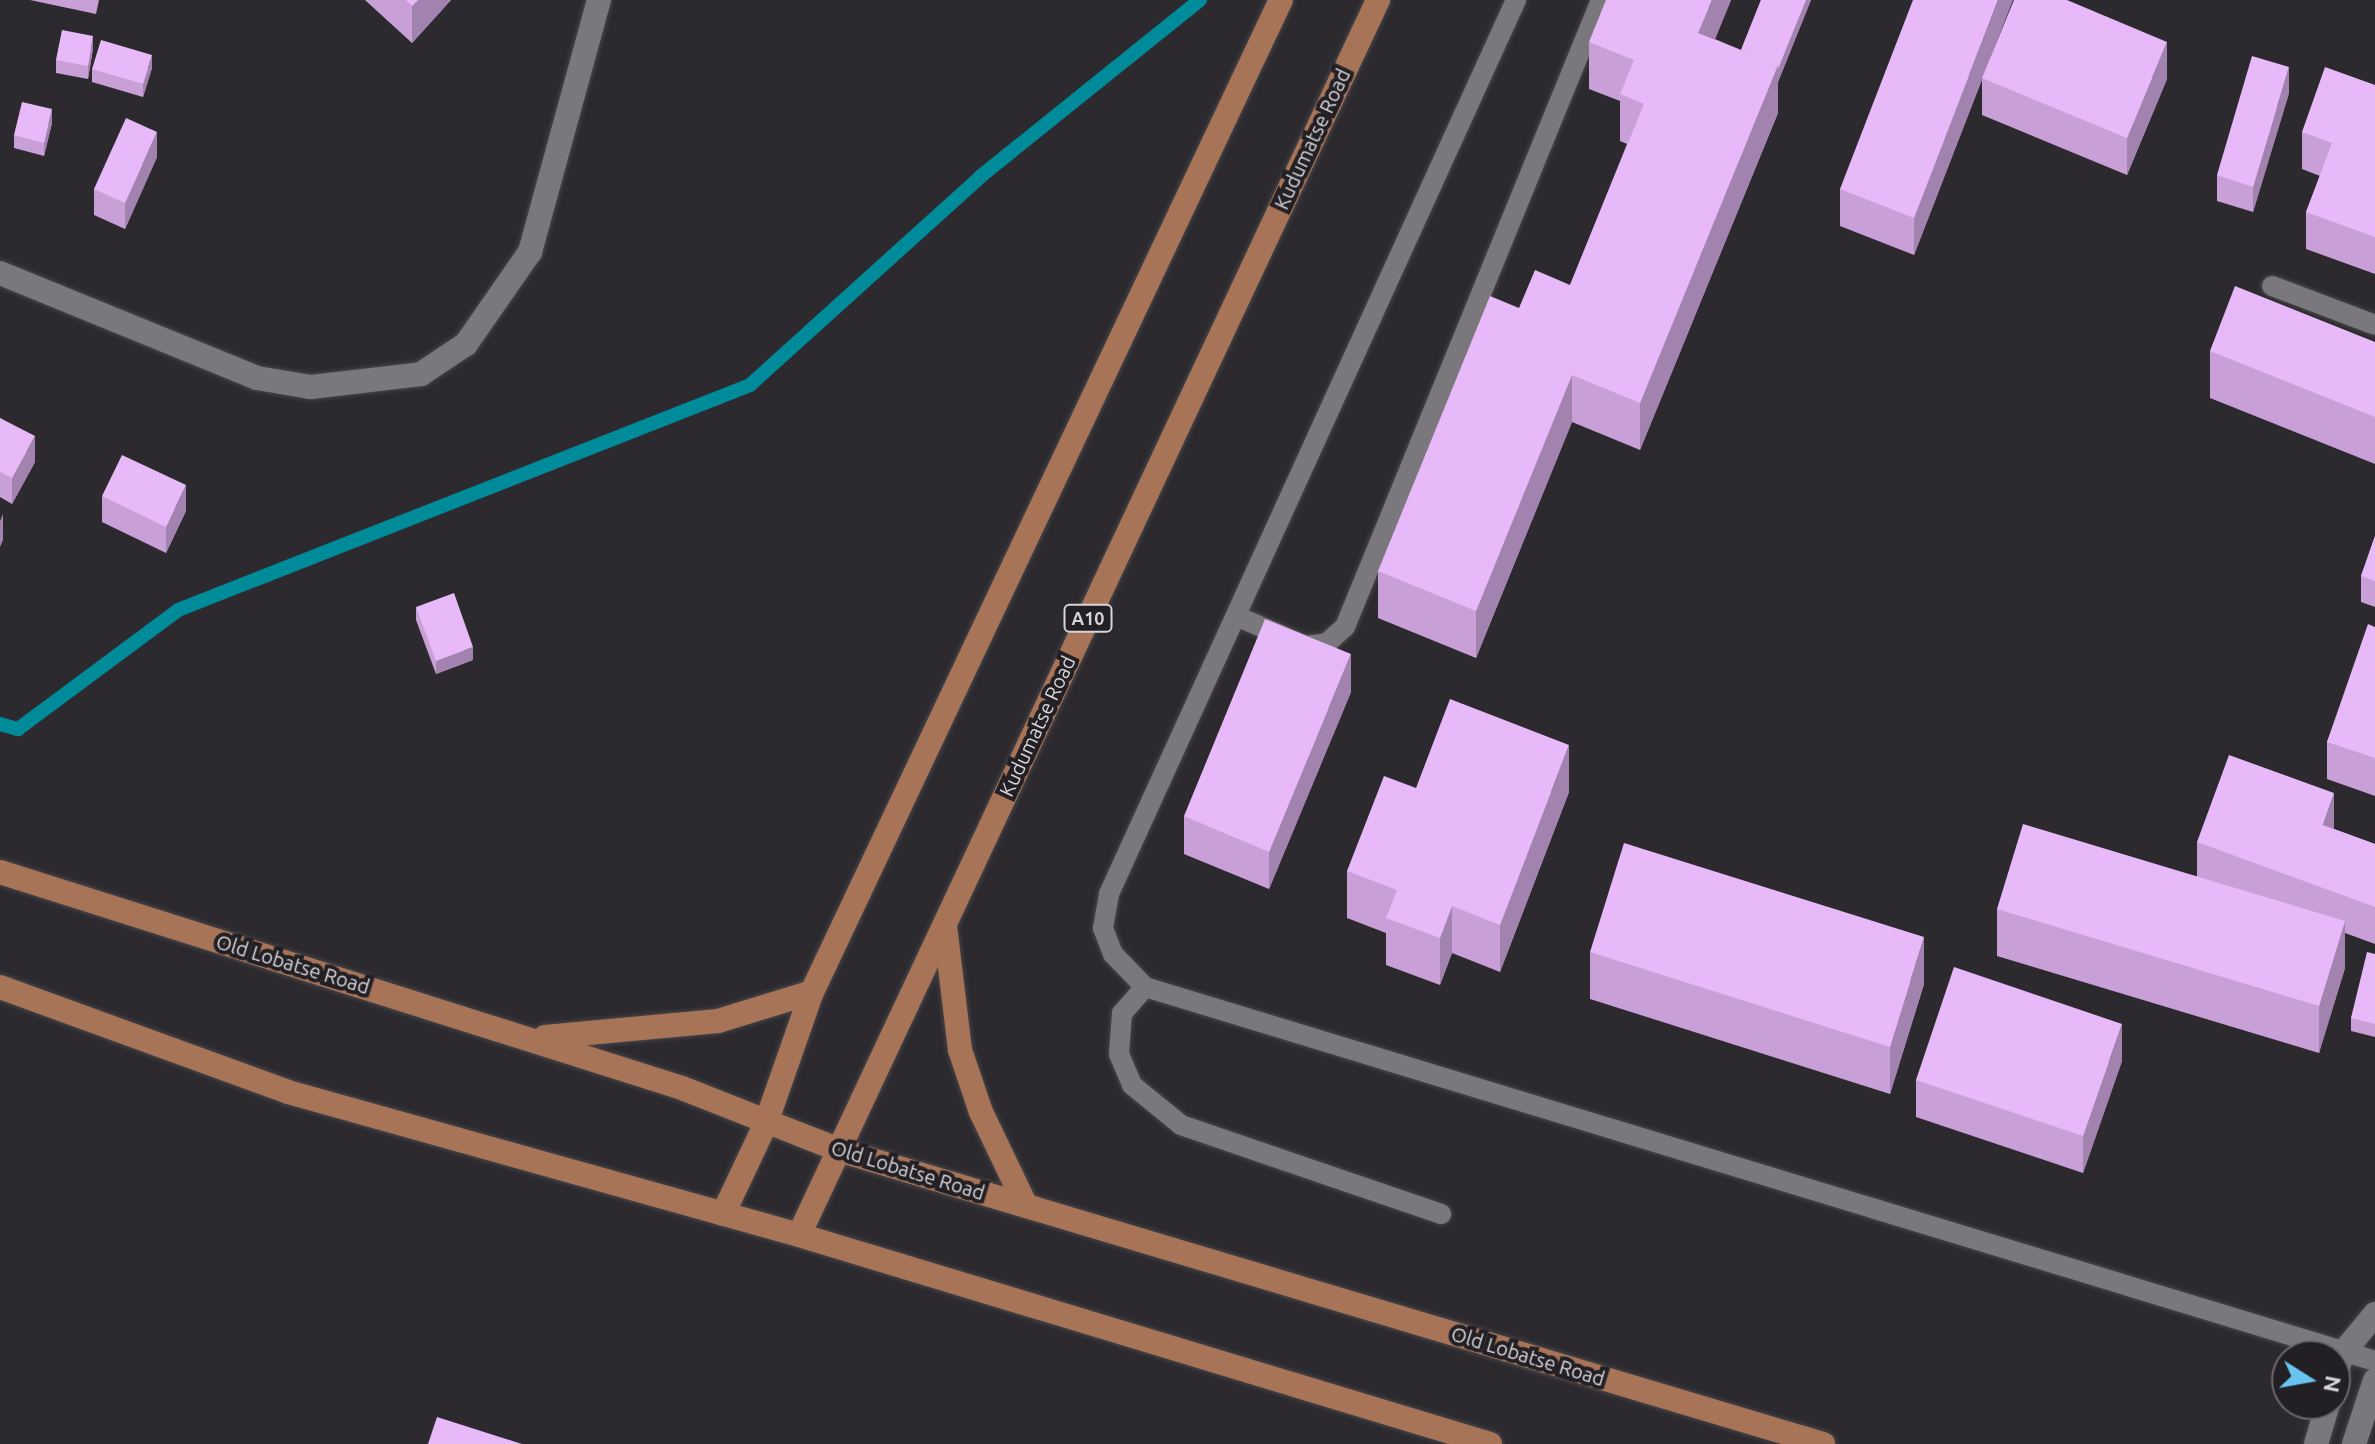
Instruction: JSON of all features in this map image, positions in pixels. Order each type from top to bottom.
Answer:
[{"type":"main road","points":[[723,1214],[766,1123],[812,992],[1281,0]]},
{"type":"main road","name":"Kudumatse Road","points":[[799,1235],[842,1151],[945,924],[1378,0]]},
{"type":"main road","name":"Old Lobatse Road","points":[[0,872],[682,1088],[842,1151],[1823,1444]]},
{"type":"main road","points":[[945,924],[960,1050],[981,1112],[1025,1204]]},
{"type":"main road","points":[[0,987],[288,1092],[799,1235],[1490,1444]]},
{"type":"main road","points":[[526,1038],[606,1035],[718,1021],[812,992]]},
{"type":"street","points":[[0,273],[257,378],[311,387],[421,374],[466,344],[530,252],[599,0]]},
{"type":"street","points":[[2351,1344],[2374,1320]]},
{"type":"street","points":[[2354,1444],[2375,1380]]},
{"type":"street","points":[[2316,1444],[2323,1420]]},
{"type":"lane","points":[[1516,0],[1109,894],[1103,928],[1113,954],[1145,987],[2296,1340]]},
{"type":"lane","points":[[1236,616],[1306,646],[1327,643],[1345,627],[1601,0]]},
{"type":"lane","points":[[2272,286],[2375,325]]},
{"type":"lane","points":[[1145,987],[1122,1013],[1119,1054],[1132,1085],[1181,1125],[1441,1214]]},
{"type":"lane","points":[[2351,1356],[2375,1361]]},
{"type":"building","points":[[1606,0],[1712,0],[1698,33],[1778,65],[1640,403],[1572,375],[1476,611],[1378,571],[1490,296],[1519,308],[1535,270],[1570,285],[1644,104],[1620,94],[1634,60],[1589,42]]},
{"type":"building","points":[[1761,0],[1806,0],[1778,69],[1778,65],[1741,50]]},
{"type":"building","points":[[1913,0],[1998,0],[1914,218],[1840,189]]},
{"type":"building","points":[[2014,0],[2067,0],[2167,42],[2127,138],[1982,78]]},
{"type":"building","points":[[62,30],[93,36],[88,66],[56,60]]},
{"type":"building","points":[[101,40],[152,55],[143,84],[92,69]]},
{"type":"building","points":[[2252,56],[2289,67],[2253,187],[2217,175]]},
{"type":"building","points":[[2325,67],[2375,85],[2375,237],[2306,212],[2332,143],[2302,132]]},
{"type":"building","points":[[22,102],[52,109],[44,143],[14,135]]},
{"type":"building","points":[[126,118],[157,132],[125,203],[94,189]]},
{"type":"building","points":[[2235,286],[2375,342],[2375,417],[2210,351]]},
{"type":"building","points":[[0,418],[35,436],[12,478],[0,472]]},
{"type":"building","points":[[122,455],[186,485],[166,527],[102,496]]},
{"type":"building","points":[[2375,536],[2375,581],[2361,576]]},
{"type":"building","points":[[454,593],[473,647],[436,661],[416,607]]},
{"type":"building","points":[[1265,619],[1351,654],[1269,852],[1184,816]]},
{"type":"building","points":[[2368,624],[2375,627],[2375,758],[2327,742]]},
{"type":"building","points":[[1450,699],[1569,745],[1500,925],[1452,906],[1440,938],[1386,918],[1397,890],[1347,871],[1384,776],[1416,788]]},
{"type":"building","points":[[2229,755],[2334,793],[2323,825],[2375,844],[2375,907],[2197,842]]},
{"type":"building","points":[[2023,824],[2345,921],[2319,1006],[1997,909]]},
{"type":"building","points":[[1624,843],[1924,937],[1890,1047],[1590,952]]},
{"type":"building","points":[[2367,952],[2375,954],[2375,1024],[2351,1018]]},
{"type":"building","points":[[1954,967],[2122,1024],[2083,1136],[1916,1080]]},
{"type":"building","points":[[437,1417],[522,1444],[428,1444]]},
{"type":"waterway","points":[[0,724],[18,729],[178,610],[750,385],[981,176],[1200,0]]}]
